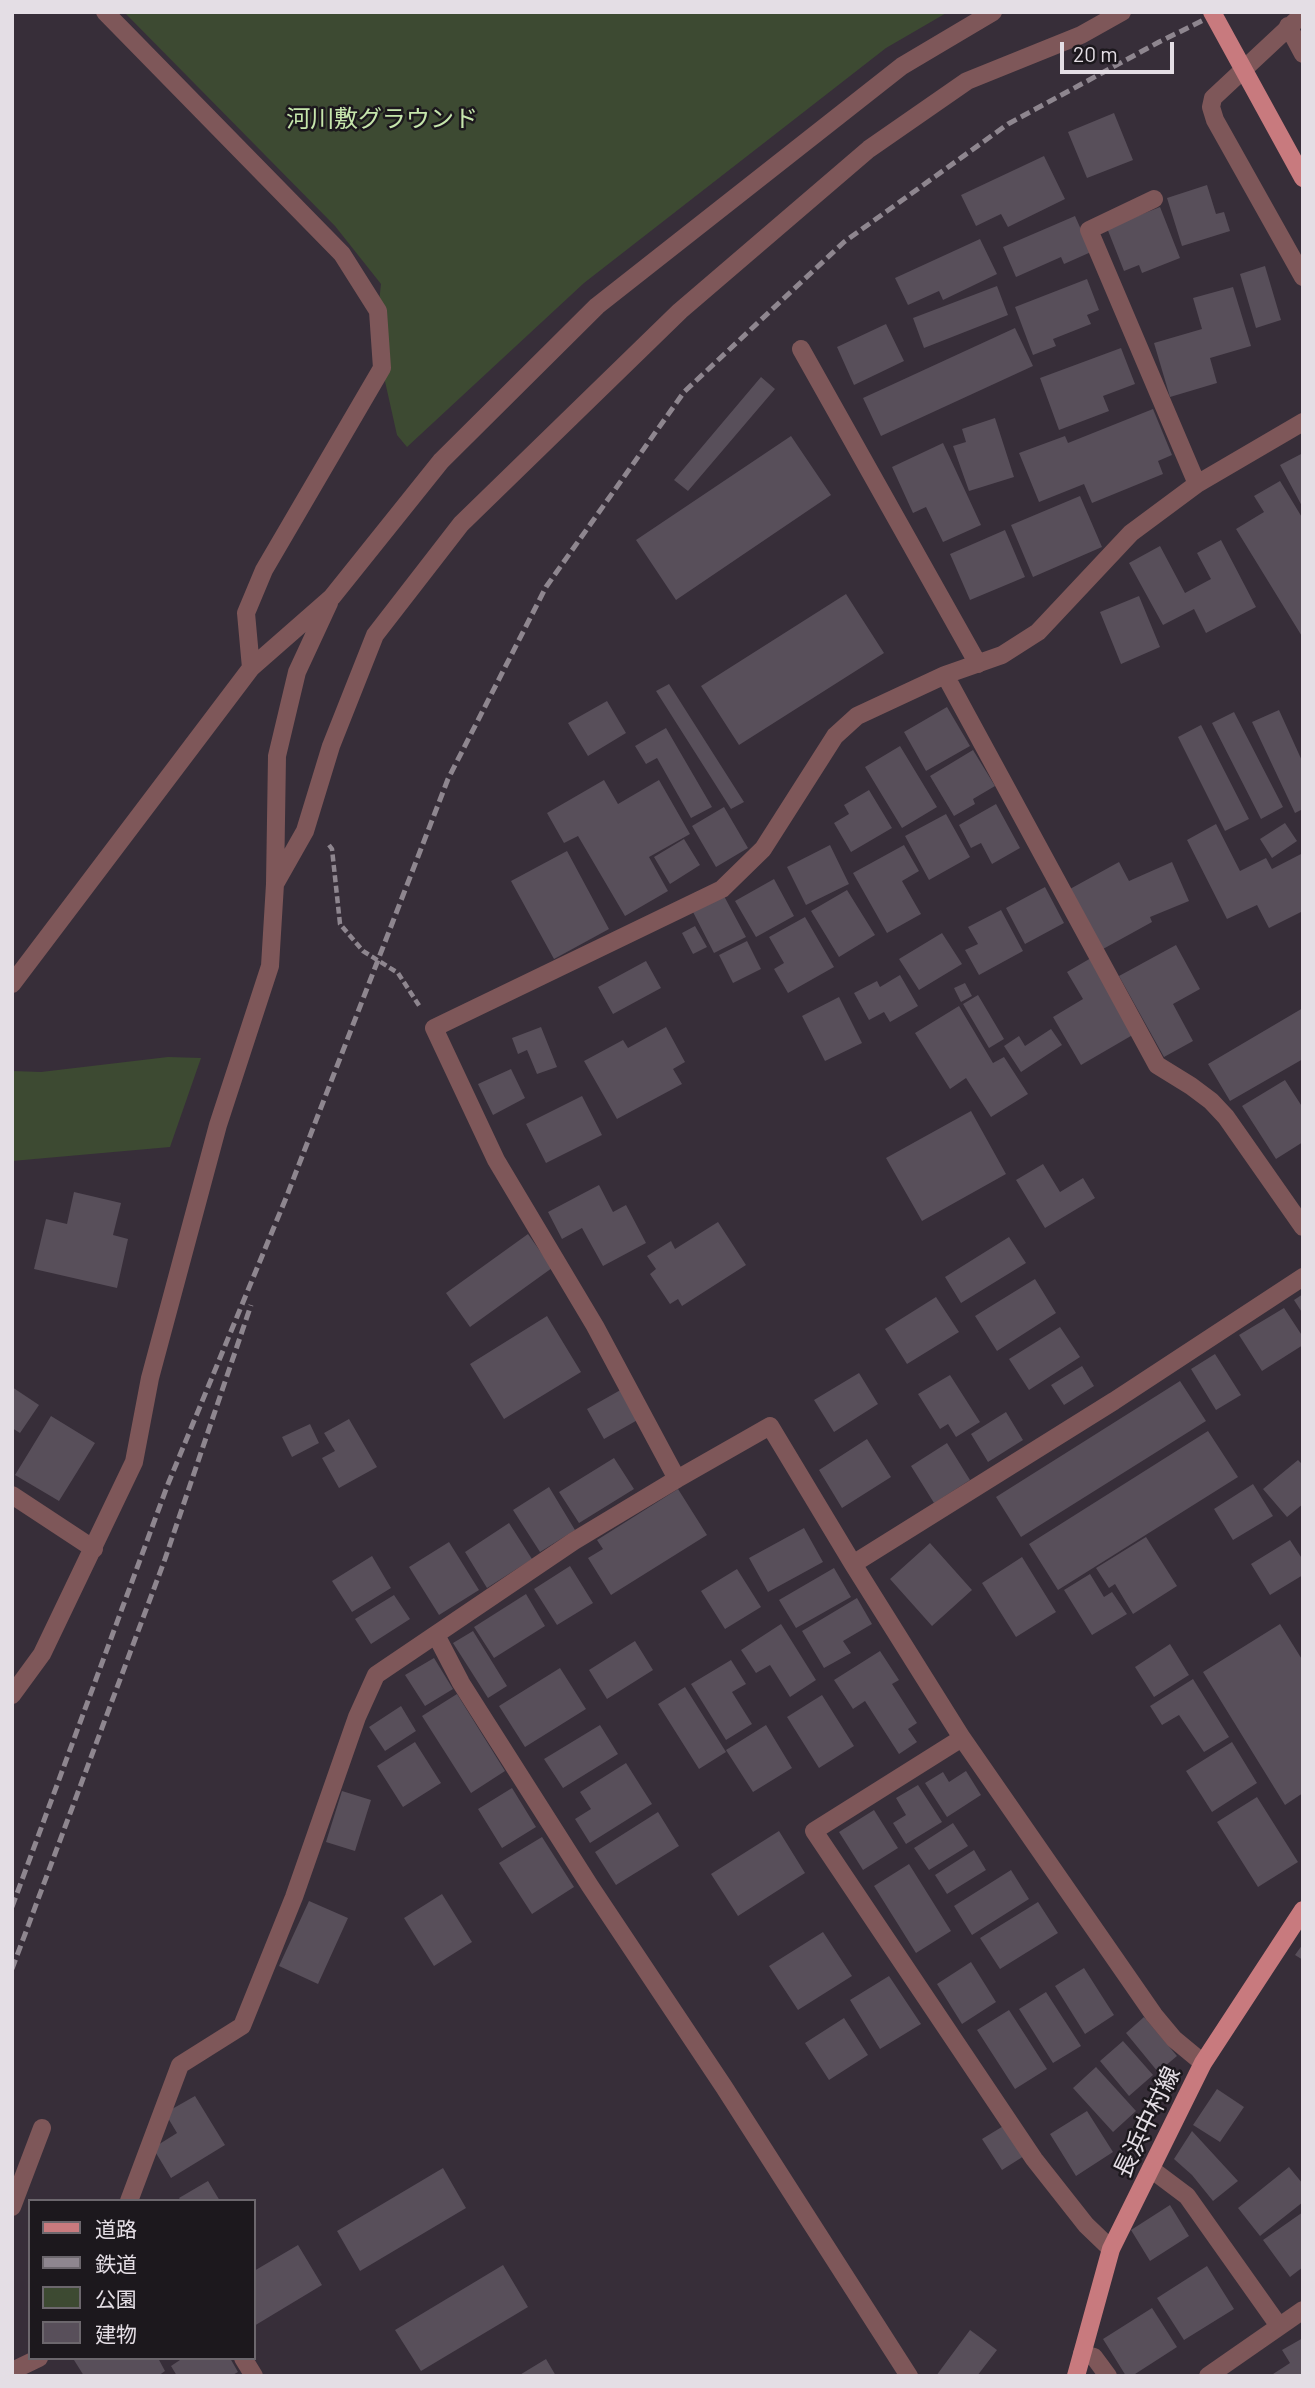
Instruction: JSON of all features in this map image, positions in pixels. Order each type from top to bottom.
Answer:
[{"type":"main road","points":[[1212,12],[1303,178]]},
{"type":"main road","name":"長浜中村線","points":[[1076,2376],[1111,2249],[1203,2063],[1303,1910]]},
{"type":"street","points":[[105,12],[342,254],[378,311],[382,368],[264,570],[246,613],[251,668]]},
{"type":"street","points":[[12,984],[251,668],[332,597],[441,461],[597,306],[901,66],[993,12]]},
{"type":"street","points":[[275,884],[306,831],[331,746],[375,635],[461,524],[680,311],[869,149],[967,81],[1081,35],[1122,12]]},
{"type":"street","points":[[1303,14],[1213,98],[1211,107],[1215,120],[1303,277]]},
{"type":"street","points":[[1288,26],[1303,54]]},
{"type":"street","points":[[1154,199],[1088,230],[1197,484]]},
{"type":"street","points":[[801,349],[978,664]]},
{"type":"street","points":[[677,1479],[595,1326],[496,1160],[434,1028],[722,889],[763,849],[835,736],[857,716],[945,675],[1002,655],[1038,632],[1131,533],[1197,484],[1303,422]]},
{"type":"street","points":[[12,1695],[42,1654],[134,1462],[150,1378],[218,1125],[270,966],[275,884],[277,756],[297,672],[332,597]]},
{"type":"street","points":[[945,675],[1157,1065],[1211,1101],[1226,1117],[1303,1227]]},
{"type":"street","points":[[853,1564],[1114,1401],[1303,1277]]},
{"type":"street","points":[[135,2196],[180,2065],[242,2025],[294,1897],[357,1717],[376,1675],[574,1541],[770,1426],[962,1738],[1154,2015],[1174,2039],[1203,2063]]},
{"type":"street","points":[[12,1495],[94,1549]]},
{"type":"street","points":[[436,1635],[461,1683],[590,1886],[724,2087],[909,2376]]},
{"type":"street","points":[[962,1738],[814,1831],[1034,2159],[1086,2225],[1111,2249]]},
{"type":"street","points":[[12,2207],[42,2128]]},
{"type":"street","points":[[1151,2169],[1187,2196],[1279,2326]]},
{"type":"street","points":[[1208,2376],[1303,2310]]},
{"type":"street","points":[[1082,2354],[1094,2357],[1108,2376]]},
{"type":"street","points":[[12,2371],[35,2360]]},
{"type":"street","points":[[244,2360],[254,2376]]},
{"type":"path","points":[[306,831],[324,839],[332,849],[340,924],[363,951],[398,973],[434,1028]]},
{"type":"green space","name":"河川敷グラウンド","points":[[124,12],[948,12],[886,48],[584,283],[407,447],[397,435],[382,368],[378,311],[381,284],[335,226]]},
{"type":"green space","points":[[168,1057],[201,1058],[170,1147],[12,1161],[12,1071],[41,1072]]},
{"type":"building","points":[[1114,113],[1133,160],[1087,178],[1068,132]]},
{"type":"building","points":[[1044,156],[1065,199],[1008,227],[1001,214],[976,226],[961,195]]},
{"type":"building","points":[[1207,185],[1216,214],[1224,212],[1230,231],[1182,246],[1167,198]]},
{"type":"building","points":[[1160,207],[1180,258],[1142,273],[1139,265],[1124,271],[1107,228]]},
{"type":"building","points":[[1075,216],[1091,252],[1064,264],[1061,257],[1016,277],[1003,247]]},
{"type":"building","points":[[980,239],[997,274],[943,300],[939,291],[908,305],[895,278]]},
{"type":"building","points":[[1265,266],[1281,320],[1256,328],[1240,274]]},
{"type":"building","points":[[1087,279],[1099,310],[1087,315],[1091,324],[1053,339],[1056,346],[1033,355],[1015,307]]},
{"type":"building","points":[[997,286],[1008,315],[924,348],[913,318]]},
{"type":"building","points":[[1233,287],[1251,346],[1210,358],[1217,383],[1170,397],[1154,343],[1202,329],[1193,298]]},
{"type":"building","points":[[886,324],[904,361],[854,385],[837,347]]},
{"type":"building","points":[[1015,328],[1033,366],[881,436],[863,398]]},
{"type":"building","points":[[1121,348],[1135,384],[1103,396],[1109,411],[1059,430],[1040,378]]},
{"type":"building","points":[[761,377],[775,389],[688,491],[674,480]]},
{"type":"building","points":[[1153,409],[1172,455],[1158,461],[1163,474],[1092,503],[1084,484],[1039,502],[1019,453],[1065,436],[1068,443]]},
{"type":"building","points":[[995,418],[1014,477],[969,491],[953,446],[966,442],[962,429]]},
{"type":"building","points":[[791,436],[831,495],[676,600],[636,540]]},
{"type":"building","points":[[943,443],[981,525],[943,542],[926,507],[913,513],[892,467]]},
{"type":"building","points":[[1303,453],[1303,508],[1280,465]]},
{"type":"building","points":[[1280,481],[1303,519],[1303,638],[1236,529],[1264,512],[1254,496]]},
{"type":"building","points":[[1080,496],[1102,547],[1033,577],[1011,525]]},
{"type":"building","points":[[1005,530],[1025,577],[970,600],[950,554]]},
{"type":"building","points":[[1221,540],[1256,607],[1206,633],[1194,609],[1163,625],[1129,563],[1160,546],[1185,593],[1211,579],[1197,553]]},
{"type":"building","points":[[846,594],[884,653],[739,745],[701,686]]},
{"type":"building","points":[[1139,596],[1160,647],[1121,664],[1100,612]]},
{"type":"building","points":[[669,684],[744,802],[731,809],[656,691]]},
{"type":"building","points":[[607,701],[626,733],[588,756],[568,723]]},
{"type":"building","points":[[947,707],[970,746],[926,771],[904,732]]},
{"type":"building","points":[[1279,710],[1303,763],[1303,809],[1295,813],[1252,722]]},
{"type":"building","points":[[1234,712],[1283,807],[1261,819],[1212,723]]},
{"type":"building","points":[[1201,725],[1249,819],[1225,831],[1178,737]]},
{"type":"building","points":[[666,728],[712,807],[691,818],[657,758],[646,764],[635,746]]},
{"type":"building","points":[[900,746],[937,807],[902,828],[865,767]]},
{"type":"building","points":[[973,750],[995,786],[973,799],[975,804],[954,816],[930,776]]},
{"type":"building","points":[[604,780],[618,804],[659,780],[690,834],[649,857],[668,891],[625,916],[578,836],[564,843],[547,813]]},
{"type":"building","points":[[869,790],[892,828],[851,852],[834,823],[849,814],[844,805]]},
{"type":"building","points":[[996,804],[1020,848],[992,864],[981,843],[971,848],[959,825]]},
{"type":"building","points":[[724,807],[748,848],[716,867],[692,826]]},
{"type":"building","points":[[946,814],[970,857],[929,880],[905,836]]},
{"type":"building","points":[[1285,823],[1297,841],[1272,858],[1260,839]]},
{"type":"building","points":[[1216,824],[1240,871],[1266,858],[1272,869],[1303,853],[1303,911],[1269,928],[1257,905],[1227,919],[1187,840]]},
{"type":"building","points":[[684,839],[700,865],[670,884],[654,857]]},
{"type":"building","points":[[830,845],[849,884],[806,905],[787,867]]},
{"type":"building","points":[[904,845],[919,871],[902,881],[921,914],[887,933],[853,873]]},
{"type":"building","points":[[567,851],[609,929],[554,959],[511,881]]},
{"type":"building","points":[[1119,862],[1129,881],[1172,862],[1189,901],[1150,917],[1152,922],[1103,949],[1070,889]]},
{"type":"building","points":[[774,879],[794,916],[756,937],[735,901]]},
{"type":"building","points":[[1045,887],[1064,923],[1025,944],[1006,908]]},
{"type":"building","points":[[847,890],[875,935],[839,957],[811,911]]},
{"type":"building","points":[[724,896],[746,937],[714,953],[693,912]]},
{"type":"building","points":[[1001,910],[1023,951],[979,975],[965,950],[978,944],[968,927]]},
{"type":"building","points":[[805,917],[834,967],[788,993],[774,969],[784,963],[769,937]]},
{"type":"building","points":[[695,926],[707,947],[693,954],[682,933]]},
{"type":"building","points":[[942,933],[962,964],[919,990],[899,959]]},
{"type":"building","points":[[747,941],[761,969],[733,983],[719,955]]},
{"type":"building","points":[[1176,945],[1200,989],[1173,1004],[1193,1041],[1164,1057],[1119,976]]},
{"type":"building","points":[[1091,958],[1136,1033],[1081,1065],[1053,1017],[1083,999],[1067,972]]},
{"type":"building","points":[[646,961],[661,988],[613,1014],[598,987]]},
{"type":"building","points":[[900,975],[918,1006],[890,1022],[884,1012],[869,1020],[854,993],[877,981],[880,987]]},
{"type":"building","points":[[965,983],[972,996],[961,1002],[954,988]]},
{"type":"building","points":[[978,995],[1004,1039],[989,1048],[963,1004]]},
{"type":"building","points":[[839,997],[862,1043],[825,1061],[802,1016]]},
{"type":"building","points":[[959,1006],[993,1063],[1004,1057],[1028,1094],[991,1117],[966,1078],[950,1089],[915,1033]]},
{"type":"building","points":[[1303,1008],[1303,1059],[1230,1101],[1208,1064]]},
{"type":"building","points":[[541,1027],[557,1067],[537,1074],[527,1050],[518,1054],[512,1038]]},
{"type":"building","points":[[666,1027],[685,1062],[673,1069],[682,1084],[617,1119],[584,1061],[623,1040],[628,1048]]},
{"type":"building","points":[[1051,1029],[1062,1045],[1021,1072],[1004,1046],[1019,1036],[1025,1046]]},
{"type":"building","points":[[511,1069],[525,1098],[493,1115],[478,1084]]},
{"type":"building","points":[[1285,1080],[1303,1108],[1303,1142],[1276,1159],[1242,1106]]},
{"type":"building","points":[[582,1096],[602,1135],[546,1163],[526,1124]]},
{"type":"building","points":[[971,1111],[1006,1174],[922,1221],[886,1158]]},
{"type":"building","points":[[1043,1164],[1060,1192],[1083,1178],[1095,1198],[1045,1228],[1016,1180]]},
{"type":"building","points":[[599,1185],[613,1212],[626,1205],[646,1243],[603,1266],[582,1228],[562,1239],[548,1212]]},
{"type":"building","points":[[74,1192],[121,1203],[113,1235],[128,1239],[117,1288],[34,1269],[46,1219],[67,1224]]},
{"type":"building","points":[[718,1222],[746,1265],[682,1306],[678,1299],[670,1304],[650,1274],[656,1269],[647,1256],[671,1241],[675,1249]]},
{"type":"building","points":[[528,1234],[552,1268],[470,1327],[446,1293]]},
{"type":"building","points":[[1009,1237],[1026,1263],[961,1303],[945,1277]]},
{"type":"building","points":[[1035,1279],[1056,1313],[997,1351],[975,1316]]},
{"type":"building","points":[[1303,1294],[1303,1314],[1294,1300]]},
{"type":"building","points":[[936,1297],[959,1332],[907,1364],[885,1329]]},
{"type":"building","points":[[1284,1308],[1303,1337],[1303,1345],[1262,1371],[1239,1335]]},
{"type":"building","points":[[547,1316],[581,1372],[504,1419],[470,1364]]},
{"type":"building","points":[[1060,1327],[1080,1357],[1029,1390],[1009,1359]]},
{"type":"building","points":[[1215,1354],[1241,1395],[1216,1410],[1191,1369]]},
{"type":"building","points":[[1082,1366],[1094,1386],[1064,1405],[1051,1385]]},
{"type":"building","points":[[859,1373],[878,1404],[834,1432],[814,1400]]},
{"type":"building","points":[[950,1375],[980,1422],[956,1437],[948,1424],[940,1429],[918,1394]]},
{"type":"building","points":[[1180,1381],[1206,1421],[1021,1537],[996,1497]]},
{"type":"building","points":[[12,1387],[39,1405],[20,1433],[12,1428]]},
{"type":"building","points":[[624,1388],[641,1418],[604,1439],[587,1409]]},
{"type":"building","points":[[1006,1412],[1023,1440],[988,1462],[971,1434]]},
{"type":"building","points":[[51,1416],[95,1443],[59,1501],[15,1475]]},
{"type":"building","points":[[349,1419],[377,1467],[339,1488],[322,1458],[335,1451],[324,1433]]},
{"type":"building","points":[[310,1424],[319,1443],[292,1457],[282,1437]]},
{"type":"building","points":[[1208,1431],[1238,1477],[1058,1590],[1029,1544]]},
{"type":"building","points":[[867,1439],[891,1477],[842,1508],[819,1470]]},
{"type":"building","points":[[947,1443],[970,1480],[934,1503],[911,1466]]},
{"type":"building","points":[[614,1458],[634,1489],[579,1523],[559,1492]]},
{"type":"building","points":[[1298,1460],[1303,1465],[1303,1504],[1287,1517],[1263,1489]]},
{"type":"building","points":[[1253,1484],[1273,1516],[1233,1540],[1214,1509]]},
{"type":"building","points":[[549,1487],[575,1530],[540,1552],[513,1510]]},
{"type":"building","points":[[678,1489],[707,1535],[611,1595],[588,1558],[603,1549],[597,1540]]},
{"type":"building","points":[[509,1523],[532,1559],[487,1588],[465,1552]]},
{"type":"building","points":[[804,1528],[823,1562],[768,1592],[749,1558]]},
{"type":"building","points":[[1146,1537],[1177,1586],[1133,1614],[1115,1584],[1109,1588],[1096,1568]]},
{"type":"building","points":[[1290,1540],[1303,1560],[1303,1575],[1270,1595],[1251,1564]]},
{"type":"building","points":[[449,1542],[479,1590],[439,1615],[409,1567]]},
{"type":"building","points":[[930,1543],[972,1590],[932,1626],[890,1579]]},
{"type":"building","points":[[372,1556],[391,1588],[352,1612],[332,1581]]},
{"type":"building","points":[[1022,1557],[1056,1612],[1016,1637],[982,1583]]},
{"type":"building","points":[[570,1566],[593,1603],[557,1625],[534,1589]]},
{"type":"building","points":[[834,1568],[851,1597],[796,1628],[779,1600]]},
{"type":"building","points":[[737,1569],[761,1607],[725,1629],[701,1591]]},
{"type":"building","points":[[1090,1574],[1104,1597],[1112,1592],[1127,1614],[1092,1635],[1064,1590]]},
{"type":"building","points":[[526,1594],[545,1626],[494,1658],[474,1627]]},
{"type":"building","points":[[394,1595],[410,1619],[371,1644],[355,1619]]},
{"type":"building","points":[[857,1598],[872,1624],[843,1641],[851,1653],[824,1668],[802,1631]]},
{"type":"building","points":[[781,1624],[816,1680],[790,1697],[770,1665],[756,1673],[741,1650]]},
{"type":"building","points":[[1280,1624],[1303,1661],[1303,1793],[1285,1805],[1203,1672]]},
{"type":"building","points":[[473,1631],[507,1686],[488,1698],[453,1643]]},
{"type":"building","points":[[635,1641],[653,1670],[607,1699],[589,1670]]},
{"type":"building","points":[[1170,1644],[1189,1675],[1154,1697],[1135,1667]]},
{"type":"building","points":[[880,1651],[899,1680],[892,1684],[917,1723],[908,1729],[917,1742],[899,1754],[865,1701],[853,1709],[834,1680]]},
{"type":"building","points":[[434,1658],[453,1689],[425,1706],[405,1675]]},
{"type":"building","points":[[731,1660],[746,1684],[732,1692],[752,1724],[726,1740],[691,1684]]},
{"type":"building","points":[[560,1668],[586,1709],[525,1747],[499,1706]]},
{"type":"building","points":[[1193,1679],[1229,1737],[1204,1752],[1179,1715],[1162,1725],[1150,1706]]},
{"type":"building","points":[[685,1687],[726,1752],[699,1769],[658,1704]]},
{"type":"building","points":[[457,1694],[505,1771],[471,1793],[422,1716]]},
{"type":"building","points":[[822,1695],[854,1746],[819,1768],[787,1717]]},
{"type":"building","points":[[401,1706],[416,1731],[385,1751],[369,1727]]},
{"type":"building","points":[[600,1725],[618,1754],[563,1788],[544,1759]]},
{"type":"building","points":[[766,1725],[792,1768],[753,1792],[726,1750]]},
{"type":"building","points":[[415,1742],[441,1783],[403,1807],[377,1766]]},
{"type":"building","points":[[1232,1742],[1257,1783],[1212,1812],[1186,1771]]},
{"type":"building","points":[[626,1763],[652,1804],[590,1843],[575,1819],[591,1809],[580,1792]]},
{"type":"building","points":[[966,1771],[981,1795],[947,1817],[925,1783],[943,1772],[949,1782]]},
{"type":"building","points":[[918,1785],[942,1822],[906,1844],[893,1823],[906,1815],[896,1798]]},
{"type":"building","points":[[512,1788],[536,1827],[502,1848],[478,1809]]},
{"type":"building","points":[[342,1791],[371,1800],[355,1851],[326,1842]]},
{"type":"building","points":[[1257,1797],[1298,1862],[1258,1887],[1217,1822]]},
{"type":"building","points":[[874,1810],[898,1848],[863,1870],[839,1832]]},
{"type":"building","points":[[658,1812],[679,1846],[616,1885],[595,1852]]},
{"type":"building","points":[[953,1823],[968,1846],[929,1870],[914,1848]]},
{"type":"building","points":[[779,1831],[805,1873],[738,1916],[711,1874]]},
{"type":"building","points":[[542,1837],[574,1887],[532,1914],[499,1863]]},
{"type":"building","points":[[974,1850],[986,1870],[947,1894],[935,1875]]},
{"type":"building","points":[[909,1864],[951,1931],[916,1953],[874,1886]]},
{"type":"building","points":[[1011,1870],[1029,1899],[972,1935],[954,1906]]},
{"type":"building","points":[[442,1894],[472,1942],[434,1966],[404,1918]]},
{"type":"building","points":[[309,1901],[348,1918],[318,1984],[279,1966]]},
{"type":"building","points":[[1038,1902],[1058,1933],[1000,1969],[980,1938]]},
{"type":"building","points":[[823,1932],[852,1976],[798,2010],[769,1966]]},
{"type":"building","points":[[1303,1944],[1303,1960],[1295,1955]]},
{"type":"building","points":[[971,1962],[996,2002],[962,2024],[937,1984]]},
{"type":"building","points":[[1084,1968],[1114,2015],[1085,2034],[1055,1986]]},
{"type":"building","points":[[889,1976],[921,2024],[880,2049],[850,2000]]},
{"type":"building","points":[[1046,1992],[1081,2046],[1053,2063],[1019,2009]]},
{"type":"building","points":[[1009,2010],[1047,2069],[1015,2089],[977,2030]]},
{"type":"building","points":[[1144,2017],[1177,2056],[1158,2072],[1126,2033]]},
{"type":"building","points":[[844,2018],[868,2055],[829,2080],[805,2043]]},
{"type":"building","points":[[1123,2041],[1153,2075],[1129,2096],[1100,2061]]},
{"type":"building","points":[[1096,2067],[1136,2111],[1113,2132],[1073,2088]]},
{"type":"building","points":[[1217,2089],[1244,2107],[1220,2142],[1193,2125]]},
{"type":"building","points":[[195,2096],[225,2145],[171,2178],[153,2148],[177,2133],[165,2113]]},
{"type":"building","points":[[1087,2111],[1113,2152],[1076,2176],[1050,2134]]},
{"type":"building","points":[[1005,2125],[1024,2156],[1002,2170],[982,2139]]},
{"type":"building","points":[[1192,2131],[1238,2181],[1213,2201],[1192,2175],[1174,2159]]},
{"type":"building","points":[[1289,2167],[1303,2184],[1303,2202],[1260,2236],[1238,2208]]},
{"type":"building","points":[[443,2168],[466,2208],[360,2271],[337,2231]]},
{"type":"building","points":[[208,2181],[219,2199],[180,2199]]},
{"type":"building","points":[[1170,2205],[1189,2236],[1150,2261],[1131,2230]]},
{"type":"building","points":[[1303,2212],[1303,2267],[1290,2277],[1263,2240]]},
{"type":"building","points":[[298,2245],[322,2285],[256,2325],[256,2270]]},
{"type":"building","points":[[503,2265],[528,2307],[421,2371],[395,2330]]},
{"type":"building","points":[[1207,2266],[1234,2309],[1184,2340],[1157,2298]]},
{"type":"building","points":[[1152,2308],[1177,2347],[1132,2376],[1126,2376],[1103,2339]]},
{"type":"building","points":[[970,2330],[997,2350],[977,2376],[936,2376]]},
{"type":"building","points":[[1303,2338],[1303,2376],[1270,2376],[1290,2363],[1282,2350]]},
{"type":"building","points":[[546,2359],[556,2376],[518,2376]]},
{"type":"building","points":[[74,2360],[159,2360],[165,2371],[158,2376],[84,2376]]},
{"type":"building","points":[[180,2360],[231,2360],[238,2372],[231,2376],[177,2376],[171,2366]]},
{"type":"railway","points":[[12,1907],[168,1484],[286,1198],[448,779],[546,587],[684,392],[844,242],[1008,124],[1220,12]]},
{"type":"railway","points":[[12,1969],[165,1559],[251,1305]]}]
